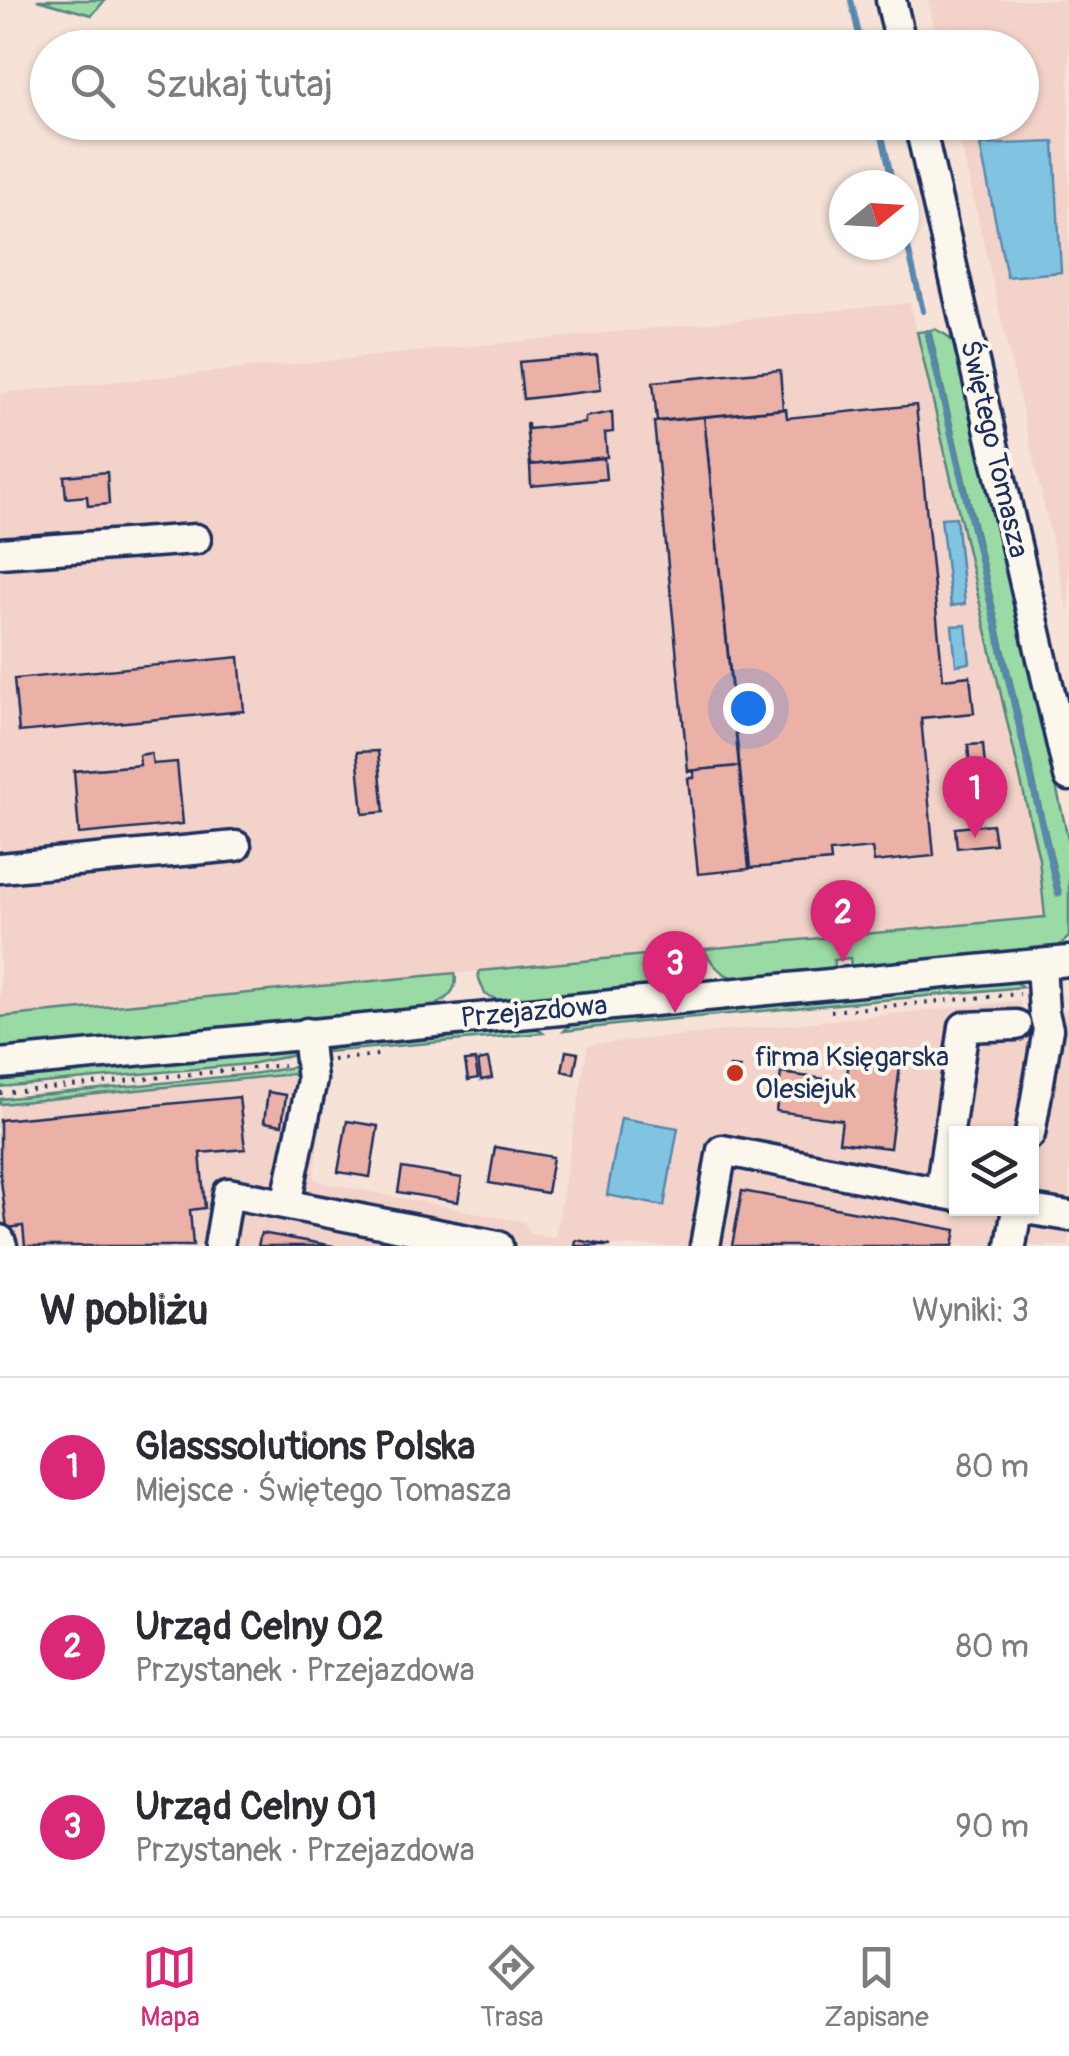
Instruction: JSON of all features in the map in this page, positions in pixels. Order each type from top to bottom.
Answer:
[{"type":"street","points":[[891,0],[898,30]]},
{"type":"street","name":"Świętego Tomasza","points":[[923,140],[1069,776]]},
{"type":"street","points":[[0,553],[196,539]]},
{"type":"street","points":[[0,868],[236,846]]},
{"type":"street","points":[[1032,1126],[1059,1028],[1044,1012],[1055,963]]},
{"type":"street","name":"Przejazdowa","points":[[0,1064],[1055,963]]},
{"type":"street","points":[[704,1246],[722,1150],[948,1195],[964,1027],[1016,1025]]},
{"type":"street","points":[[286,1204],[312,1080],[306,1033]]},
{"type":"street","points":[[219,1246],[228,1193],[498,1246]]},
{"type":"street","points":[[1039,1211],[1069,1216]]},
{"type":"street","points":[[1011,1246],[1017,1216]]},
{"type":"shaded area","points":[[928,0],[1069,0],[1069,614],[960,140],[1039,140],[1039,30],[935,30]]},
{"type":"shaded area","points":[[910,303],[1039,860],[1045,918],[0,1017],[0,393]]},
{"type":"shaded area","points":[[1019,1001],[1023,1014],[1069,1007],[1069,1246],[0,1246],[0,1104],[292,1074],[302,1081],[326,1078],[314,1178],[524,1222],[531,1234],[555,1238],[588,1045]]},
{"type":"green space","points":[[37,0],[105,0],[92,15]]},
{"type":"green space","points":[[935,329],[957,346],[1069,843],[1069,937],[1059,946],[1045,950],[851,969],[850,958],[834,960],[834,970],[767,979],[731,977],[715,966],[704,949],[1045,917],[1039,859],[917,332],[926,331],[1056,894],[1061,894],[930,330]]},
{"type":"green space","points":[[676,952],[659,979],[638,990],[513,1002],[485,994],[478,976],[480,971]]},
{"type":"green space","points":[[455,973],[452,991],[428,1010],[0,1051],[0,1017]]},
{"type":"green space","points":[[1001,977],[1023,987],[564,1031],[574,1021]]},
{"type":"green space","points":[[533,1026],[543,1033],[327,1052],[335,1045]]},
{"type":"green space","points":[[285,1048],[295,1055],[249,1064],[0,1087],[0,1076]]},
{"type":"green space","points":[[301,1066],[303,1081],[292,1074],[0,1104],[0,1099]]},
{"type":"water","points":[[1054,142],[1061,272],[1007,277],[980,145]]},
{"type":"water","points":[[956,517],[965,604],[951,606],[941,518]]},
{"type":"water","points":[[966,625],[970,663],[956,665],[952,626]]},
{"type":"water","points":[[621,1118],[678,1128],[664,1206],[607,1195]]},
{"type":"building","points":[[597,355],[601,390],[523,399],[519,362]]},
{"type":"building","points":[[780,370],[783,409],[657,421],[653,382]]},
{"type":"building","points":[[916,405],[943,679],[970,676],[974,713],[921,718],[934,856],[874,862],[872,848],[830,852],[831,861],[750,868],[704,417],[786,409],[787,418]]},
{"type":"building","points":[[612,412],[613,432],[605,433],[607,457],[530,465],[526,424],[528,429],[585,423],[585,417]]},
{"type":"building","points":[[704,417],[739,766],[688,771],[654,422]]},
{"type":"building","points":[[604,458],[606,479],[531,486],[530,465]]},
{"type":"building","points":[[107,472],[109,504],[88,506],[87,496],[66,498],[64,476]]},
{"type":"building","points":[[239,657],[244,711],[19,732],[14,679]]},
{"type":"building","points":[[983,744],[986,778],[971,780],[968,745]]},
{"type":"building","points":[[378,751],[384,812],[363,814],[357,752]]},
{"type":"building","points":[[151,753],[153,764],[177,762],[183,824],[79,834],[74,771],[140,765],[139,755]]},
{"type":"building","points":[[739,766],[749,869],[698,874],[688,778],[694,778],[694,772],[687,771]]},
{"type":"building","points":[[992,824],[995,844],[957,848],[955,828]]},
{"type":"building","points":[[566,1051],[578,1053],[574,1074],[562,1071]]},
{"type":"building","points":[[488,1059],[492,1078],[481,1080],[478,1061]]},
{"type":"building","points":[[475,1060],[478,1078],[468,1080],[465,1061]]},
{"type":"building","points":[[849,1061],[900,1066],[890,1148],[839,1142],[842,1120],[776,1111],[781,1073],[846,1082]]},
{"type":"building","name":"firma Księgarska Olesiejuk","points":[[730,1067],[740,1068],[739,1078],[729,1077]]},
{"type":"building","points":[[268,1092],[286,1095],[282,1125],[264,1122]]},
{"type":"building","points":[[239,1097],[245,1149],[200,1153],[205,1208],[190,1210],[193,1246],[25,1246],[23,1226],[7,1228],[0,1173],[0,1120]]},
{"type":"building","points":[[347,1121],[378,1126],[370,1177],[338,1172]]},
{"type":"building","points":[[495,1147],[553,1157],[547,1193],[489,1183]]},
{"type":"building","points":[[402,1168],[462,1178],[458,1202],[398,1192]]},
{"type":"building","points":[[742,1191],[956,1230],[953,1246],[732,1246]]},
{"type":"building","points":[[261,1233],[334,1246],[258,1246]]},
{"type":"building","points":[[576,1240],[611,1246],[575,1246]]},
{"type":"waterway","points":[[851,0],[858,30]]},
{"type":"waterway","points":[[883,140],[890,170]]},
{"type":"waterway","points":[[911,260],[923,311]]},
{"type":"waterway","points":[[927,332],[1058,894]]},
{"type":"place","name":"Glasssolutions Polska","points":[[975,838]]},
{"type":"place","name":"Urząd Celny 02","points":[[843,962]]},
{"type":"place","name":"Urząd Celny 01","points":[[675,1013]]},
{"type":"place","name":"firma Księgarska Olesiejuk","points":[[735,1073]]}]
